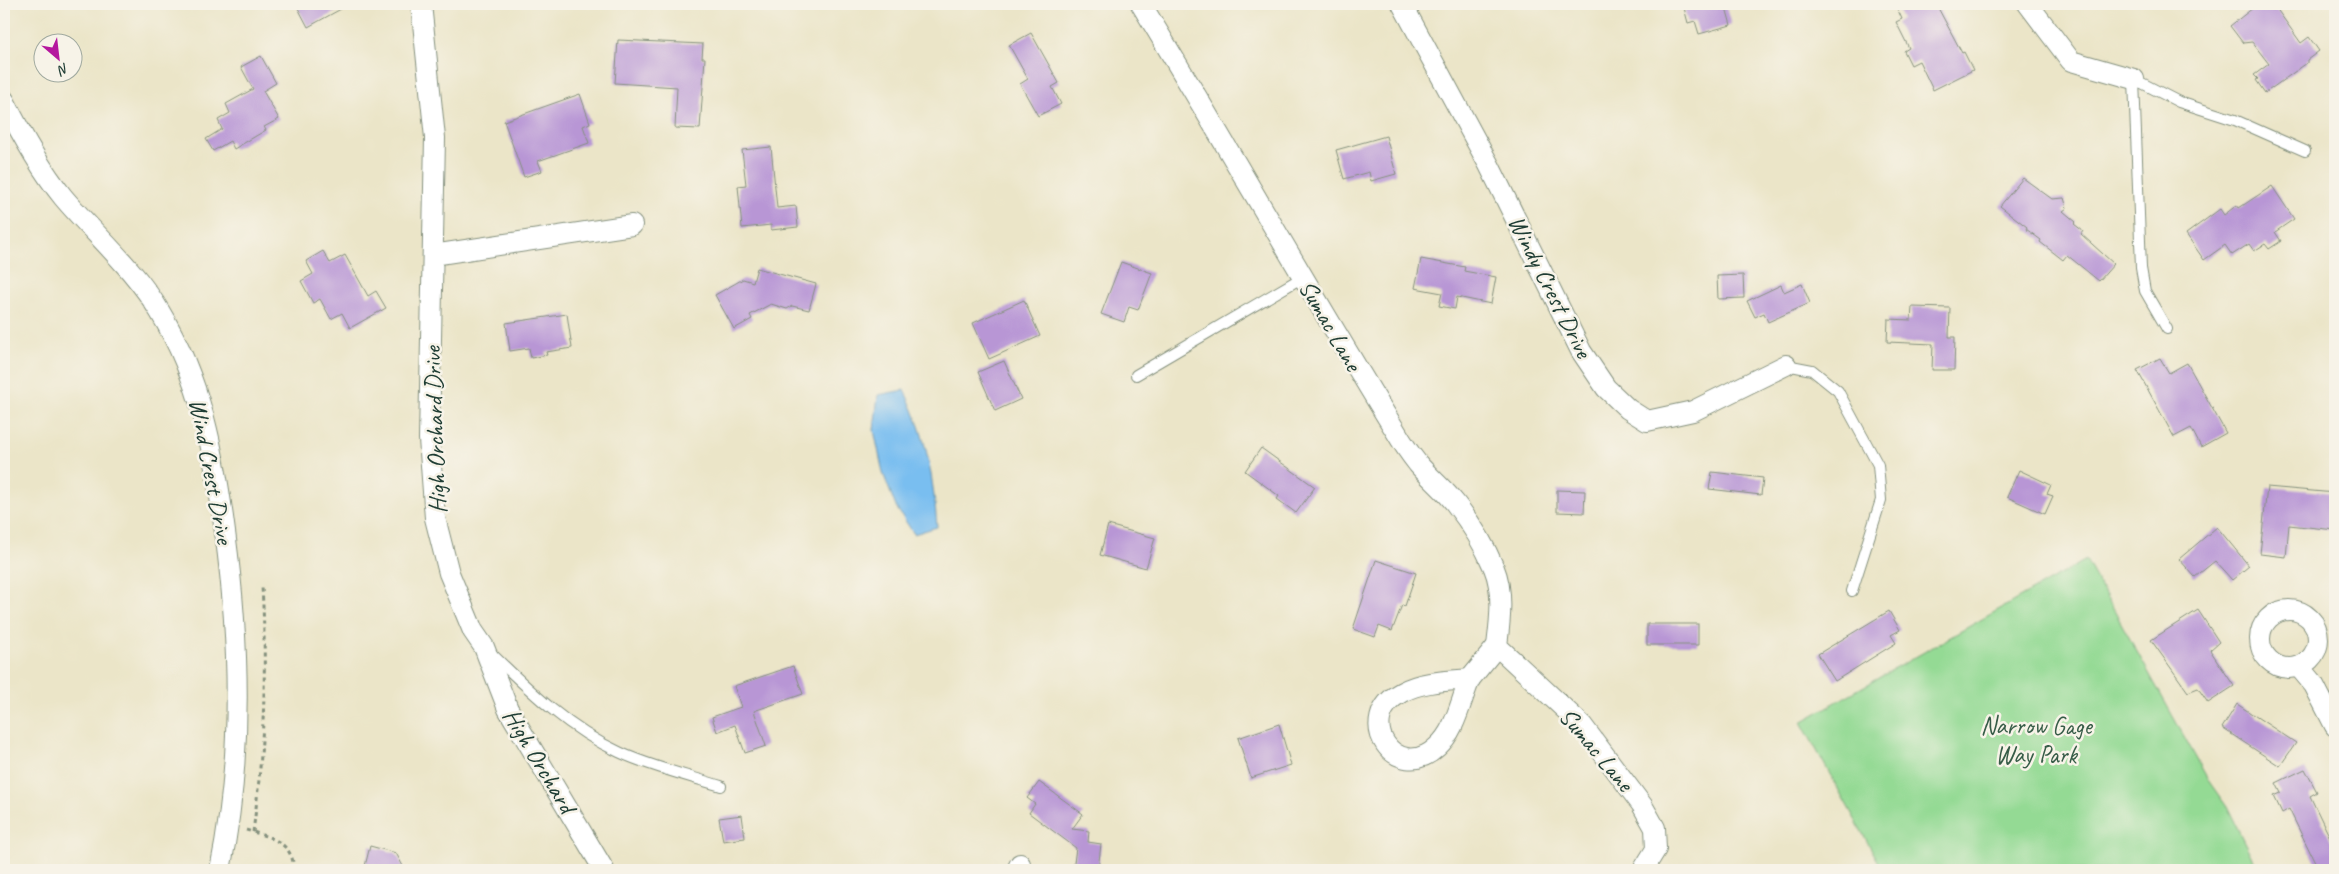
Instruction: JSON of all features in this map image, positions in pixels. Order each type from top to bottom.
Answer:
[{"type":"street","name":"High Orchard Drive","points":[[420,4],[435,138],[429,440],[435,518],[448,573],[473,631],[484,647]]},
{"type":"street","name":"Sumac Lane","points":[[1141,4],[1351,360],[1403,443],[1418,464],[1454,502],[1485,549],[1495,570],[1500,593],[1501,618],[1497,646],[1582,725],[1642,805],[1655,828],[1656,849],[1643,870]]},
{"type":"street","name":"Windy Crest Drive","points":[[1402,4],[1489,165],[1581,351],[1606,388],[1628,410],[1647,421],[1693,411],[1786,365]]},
{"type":"street","points":[[2028,4],[2071,61],[2134,79]]},
{"type":"street","name":"Wind Crest Drive","points":[[4,100],[25,143],[62,196],[140,283],[160,312],[183,355],[199,396],[214,454],[233,604],[237,720],[232,785],[220,870]]},
{"type":"street","points":[[433,255],[632,225]]},
{"type":"street","points":[[1470,679],[1432,683],[1416,687],[1403,692],[1389,701],[1380,712],[1378,725],[1390,749],[1398,757],[1408,760],[1421,757],[1436,749],[1453,726],[1470,679],[1497,646]]},
{"type":"street","name":"High Orchard","points":[[484,647],[508,709],[604,870]]},
{"type":"street","points":[[2299,667],[2314,685],[2335,726]]},
{"type":"lane","points":[[2167,329],[2145,291],[2141,268],[2134,79],[2179,102],[2235,120],[2305,151]]},
{"type":"lane","points":[[1136,375],[1303,277]]},
{"type":"lane","points":[[1786,365],[1812,370],[1838,391],[1878,465],[1881,500],[1852,590]]},
{"type":"lane","name":"High Orchard Drive","points":[[484,647],[537,698],[580,731],[620,753],[720,786]]},
{"type":"path","points":[[254,832],[259,790],[265,681],[262,587]]},
{"type":"path","points":[[238,827],[280,843],[289,850],[294,870]]},
{"type":"green space","name":"Narrow Gage Way Park","points":[[2086,560],[2210,783],[2227,807],[2258,870],[1883,870],[1801,722]]},
{"type":"water","points":[[904,390],[912,407],[928,457],[937,527],[914,534],[896,507],[883,473],[874,430],[878,395]]},
{"type":"building","points":[[306,4],[350,4],[308,27],[298,8]]},
{"type":"building","points":[[1683,4],[1725,4],[1731,25],[1699,34],[1695,21],[1688,23]]},
{"type":"building","points":[[1895,4],[1936,4],[1973,70],[1933,90],[1919,61],[1911,65],[1904,51],[1909,48],[1896,22],[1902,19]]},
{"type":"building","points":[[2258,4],[2267,4],[2272,10],[2276,8],[2301,43],[2309,37],[2319,51],[2307,60],[2307,63],[2265,93],[2254,75],[2269,64],[2252,42],[2243,43],[2230,26]]},
{"type":"building","points":[[1031,33],[1059,83],[1052,87],[1061,104],[1038,116],[1020,84],[1028,79],[1009,45]]},
{"type":"building","points":[[618,40],[703,44],[702,58],[705,58],[700,129],[675,128],[677,87],[615,83]]},
{"type":"building","points":[[261,56],[276,83],[263,91],[279,119],[264,127],[266,130],[234,149],[230,141],[213,151],[206,139],[222,129],[218,120],[230,113],[226,104],[253,89],[241,67]]},
{"type":"building","points":[[580,94],[590,123],[583,126],[589,143],[538,161],[542,171],[524,177],[504,121]]},
{"type":"building","points":[[1386,136],[1396,174],[1371,181],[1369,172],[1344,179],[1336,150]]},
{"type":"building","points":[[771,147],[777,208],[796,206],[798,227],[771,230],[771,225],[742,228],[738,186],[746,185],[742,150]]},
{"type":"building","points":[[2023,178],[2052,199],[2064,198],[2067,208],[2063,211],[2076,222],[2074,224],[2083,231],[2081,234],[2114,264],[2099,281],[2067,255],[2063,260],[2040,242],[2041,240],[2026,229],[2027,227],[2000,206]]},
{"type":"building","points":[[2272,186],[2294,219],[2275,232],[2281,241],[2269,249],[2265,244],[2254,251],[2249,244],[2232,255],[2225,245],[2204,260],[2186,234],[2220,209],[2224,215],[2237,205],[2239,208]]},
{"type":"building","points":[[323,251],[330,263],[345,255],[368,296],[376,291],[386,308],[350,328],[342,313],[331,319],[320,299],[313,303],[301,281],[313,274],[306,261]]},
{"type":"building","points":[[1421,259],[1465,267],[1464,271],[1496,277],[1491,304],[1457,297],[1455,309],[1439,306],[1442,293],[1415,288]]},
{"type":"building","points":[[1121,262],[1152,273],[1138,310],[1129,307],[1124,322],[1101,314]]},
{"type":"building","points":[[757,268],[816,284],[809,310],[792,306],[787,309],[771,304],[750,315],[752,319],[734,329],[715,295],[743,279],[753,282]]},
{"type":"building","points":[[1743,275],[1744,298],[1718,299],[1717,276]]},
{"type":"building","points":[[1802,284],[1810,303],[1768,322],[1764,313],[1755,317],[1747,301],[1781,285],[1784,292]]},
{"type":"building","points":[[1024,300],[1040,336],[989,359],[973,323]]},
{"type":"building","points":[[1912,307],[1950,308],[1949,337],[1955,337],[1954,370],[1932,370],[1933,344],[1887,342],[1888,319],[1911,320]]},
{"type":"building","points":[[567,314],[572,348],[546,352],[547,355],[531,358],[529,348],[510,351],[506,323]]},
{"type":"building","points":[[2160,358],[2169,373],[2187,363],[2226,433],[2201,447],[2191,428],[2174,437],[2137,370]]},
{"type":"building","points":[[1004,361],[1021,399],[995,411],[978,372]]},
{"type":"building","points":[[1261,448],[1315,487],[1296,513],[1277,499],[1279,496],[1245,471]]},
{"type":"building","points":[[2019,470],[2051,485],[2047,494],[2053,496],[2045,514],[2007,497]]},
{"type":"building","points":[[1712,472],[1763,478],[1761,495],[1709,489]]},
{"type":"building","points":[[2267,487],[2335,493],[2335,530],[2289,525],[2286,557],[2260,554]]},
{"type":"building","points":[[1557,490],[1585,491],[1584,513],[1557,512]]},
{"type":"building","points":[[1108,525],[1155,538],[1146,568],[1100,555]]},
{"type":"building","points":[[2217,527],[2249,566],[2232,580],[2215,561],[2195,577],[2179,559]]},
{"type":"building","points":[[1376,560],[1416,573],[1405,606],[1402,605],[1392,631],[1379,626],[1375,637],[1353,629]]},
{"type":"building","points":[[2198,610],[2219,642],[2210,650],[2234,686],[2208,703],[2198,688],[2188,692],[2151,640]]},
{"type":"building","points":[[1889,611],[1900,630],[1891,635],[1896,643],[1835,681],[1818,654]]},
{"type":"building","points":[[1647,624],[1698,624],[1698,645],[1647,645]]},
{"type":"building","points":[[793,666],[803,694],[754,711],[766,746],[745,753],[735,725],[717,732],[712,717],[741,707],[734,686]]},
{"type":"building","points":[[2237,704],[2296,743],[2280,766],[2222,728]]},
{"type":"building","points":[[1279,724],[1291,765],[1251,778],[1238,738]]},
{"type":"building","points":[[2305,769],[2317,792],[2310,796],[2335,848],[2335,870],[2319,870],[2289,809],[2282,813],[2274,796],[2281,793],[2276,783]]},
{"type":"building","points":[[1039,782],[1083,814],[1072,829],[1089,831],[1088,842],[1101,844],[1098,870],[1073,870],[1076,848],[1029,813],[1035,804],[1027,798]]},
{"type":"building","points":[[742,815],[745,838],[723,841],[719,818]]},
{"type":"building","points":[[370,846],[396,853],[405,870],[364,870]]}]
